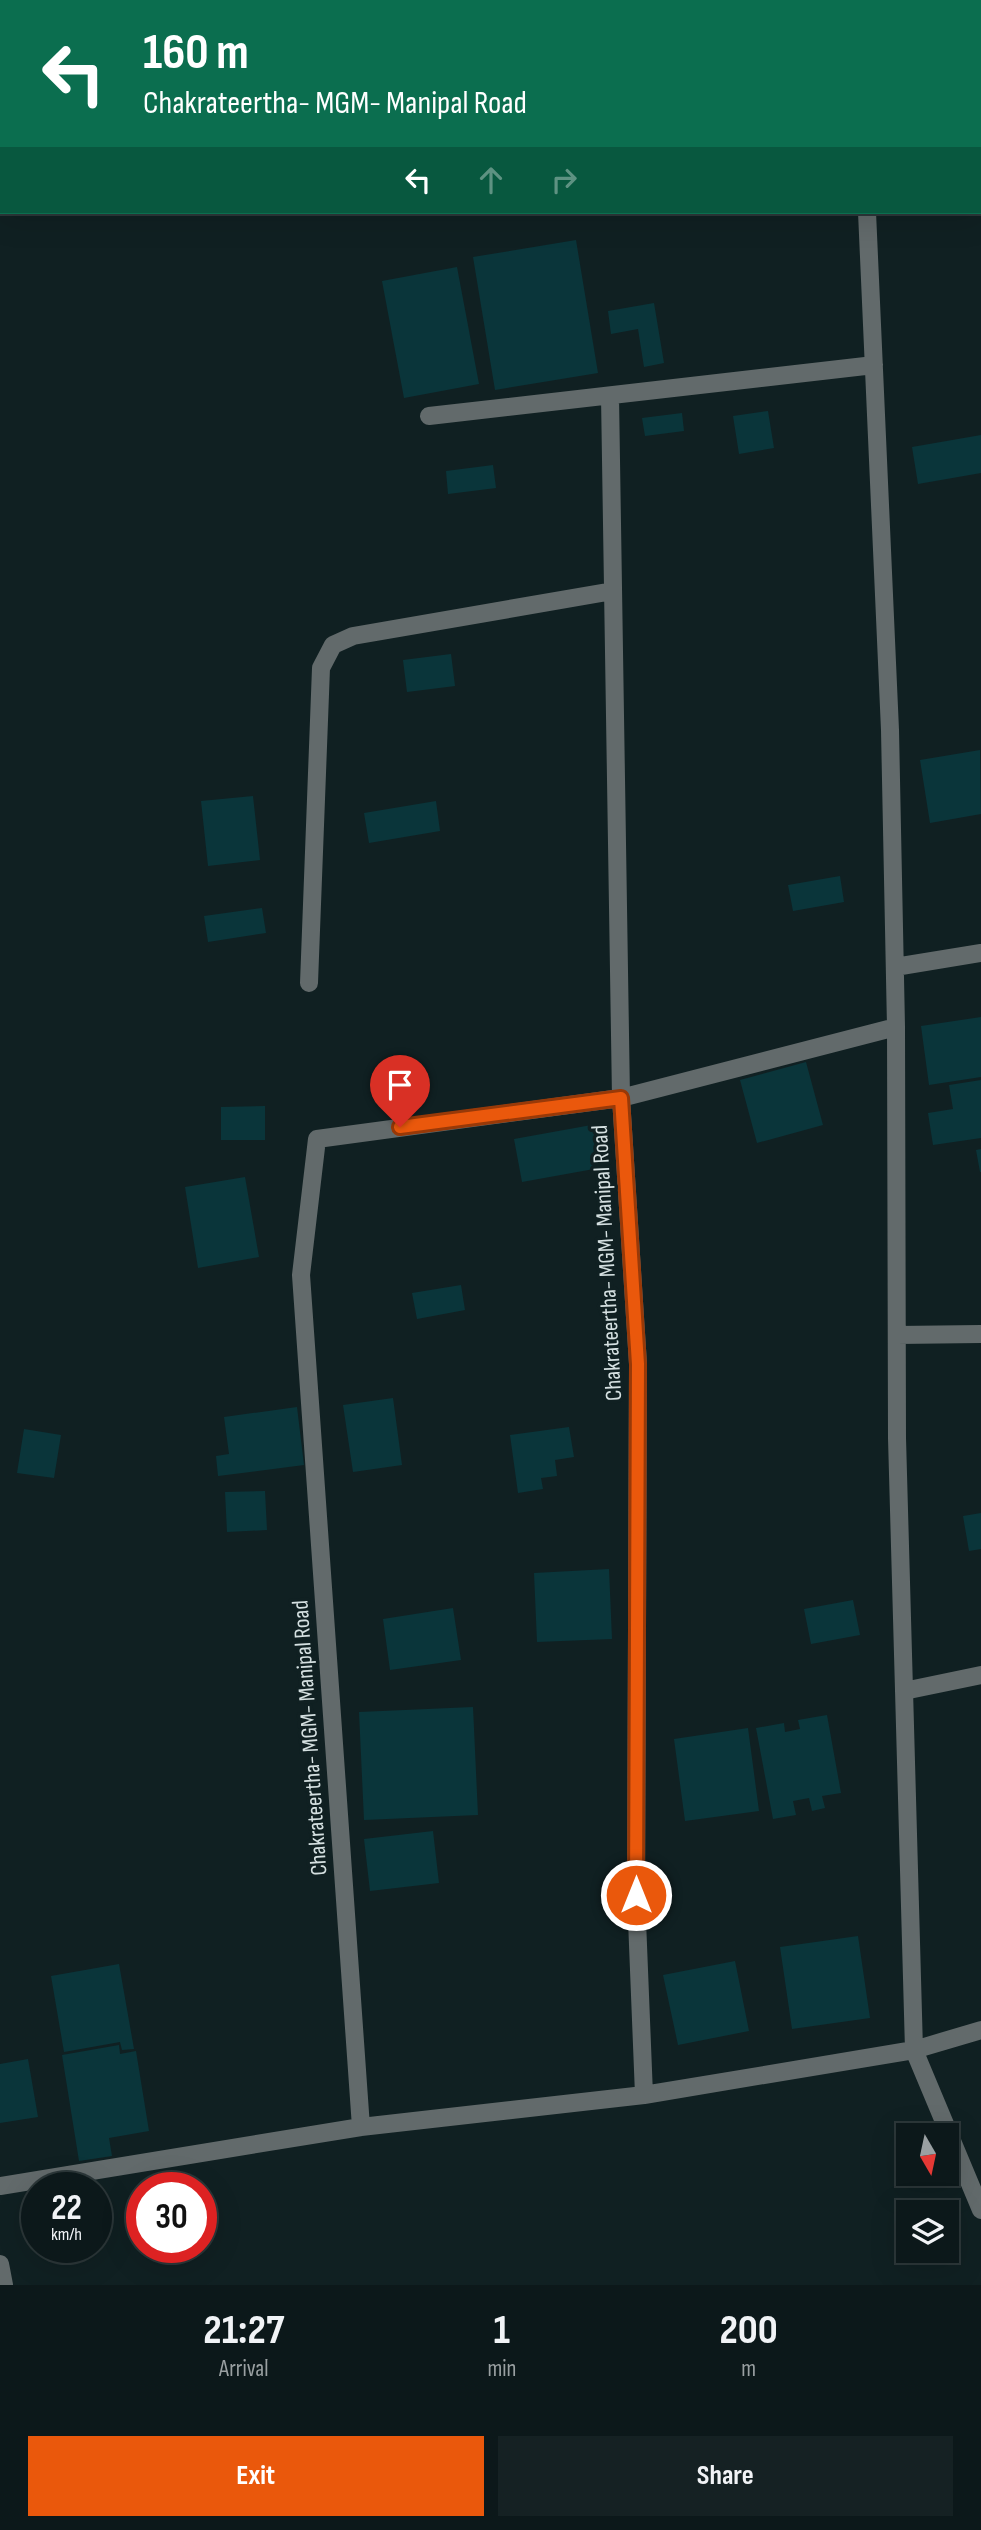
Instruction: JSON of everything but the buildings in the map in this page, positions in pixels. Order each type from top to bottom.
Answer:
[{"type":"street","points":[[867,214],[891,730],[896,1027],[897,1438],[914,2049],[981,2210]]},
{"type":"street","points":[[429,416],[874,365]]},
{"type":"street","points":[[610,396],[621,1098],[896,1027]]},
{"type":"street","points":[[309,983],[321,668],[333,645],[354,636],[613,591]]},
{"type":"street","points":[[895,967],[981,953]]},
{"type":"street","name":"Chakrateertha- MGM- Manipal Road","points":[[361,2127],[302,1275],[317,1139],[621,1098],[638,1364],[636,1895],[643,2095]]},
{"type":"street","points":[[897,1335],[981,1334]]},
{"type":"street","points":[[904,1691],[981,1675]]},
{"type":"street","points":[[0,2186],[361,2127],[643,2095],[914,2049],[981,2030]]},
{"type":"street","points":[[0,2264],[4,2285]]},
{"type":"route","points":[[400,1127],[621,1098],[638,1364],[636,1895]]}]
